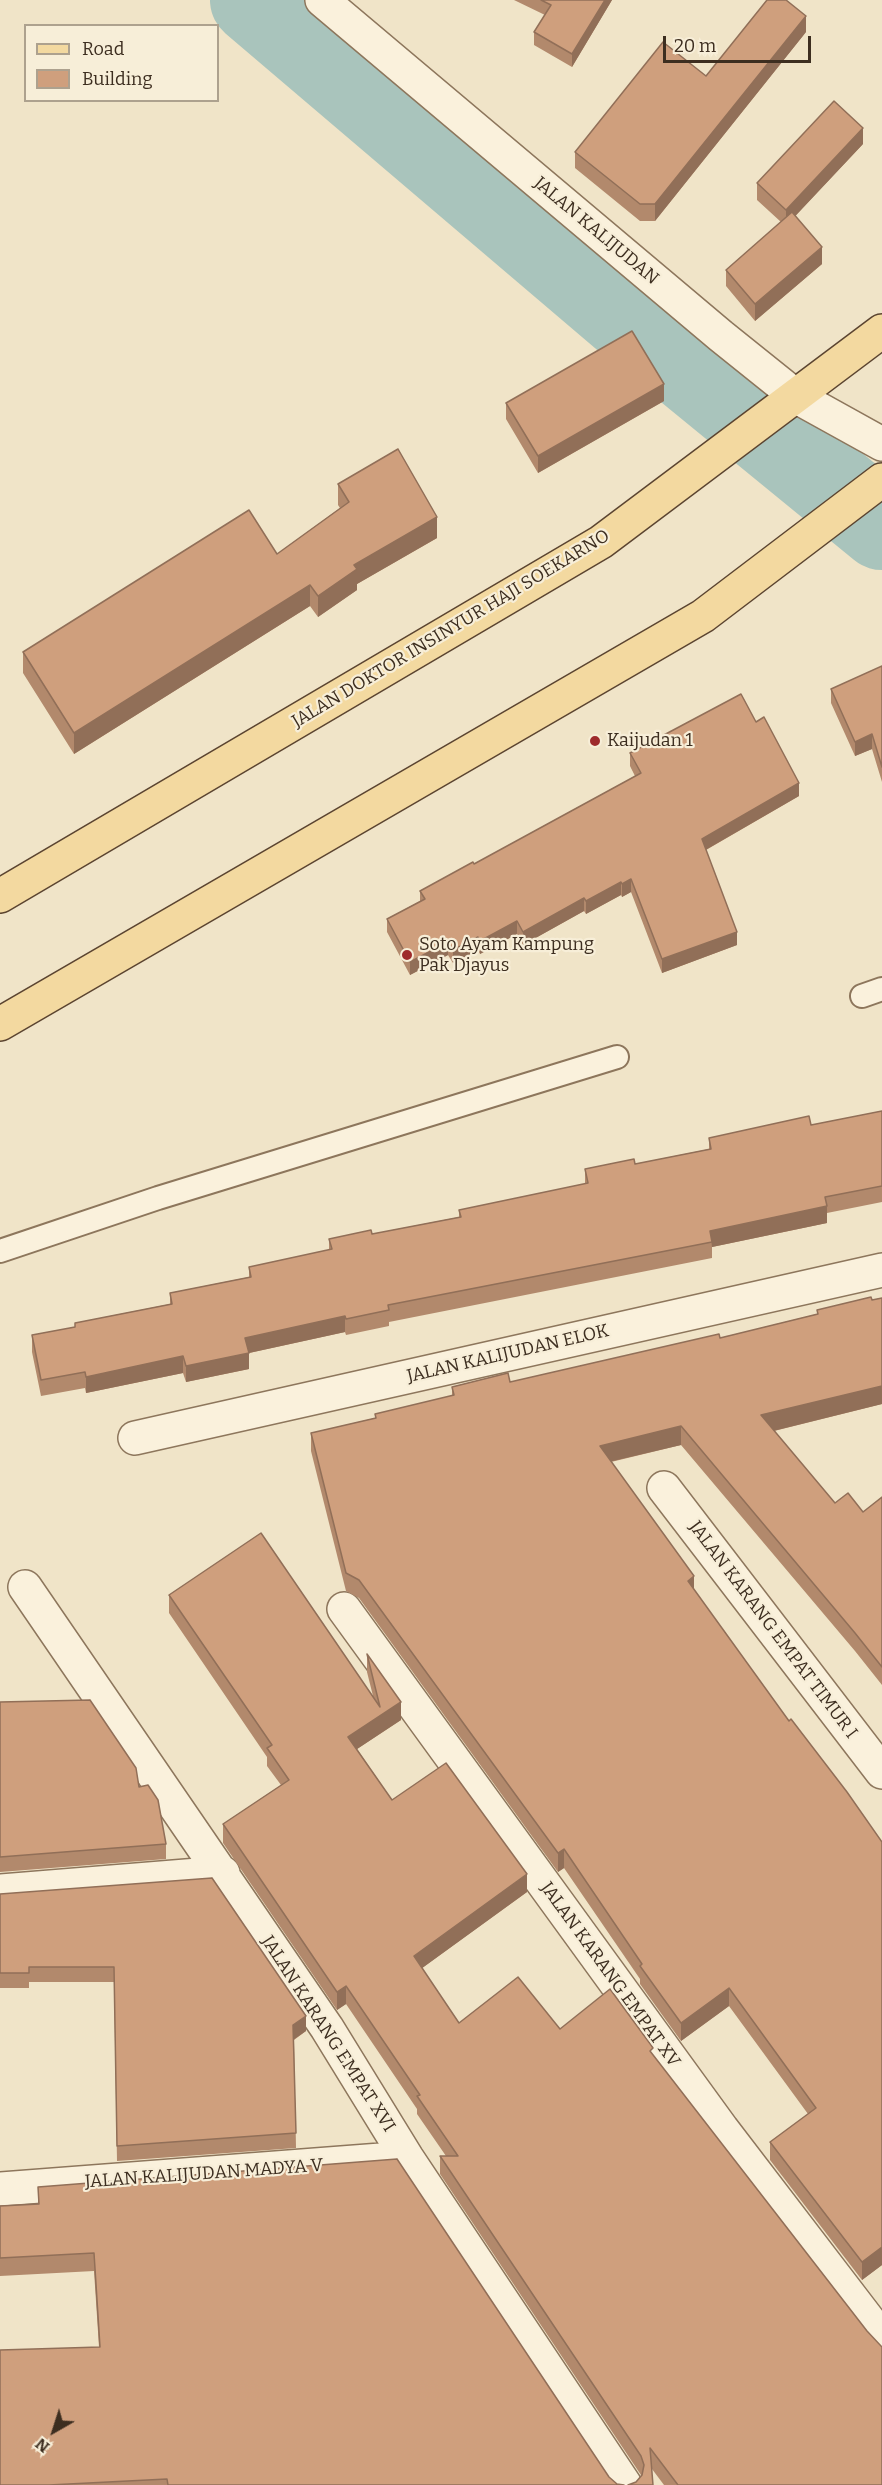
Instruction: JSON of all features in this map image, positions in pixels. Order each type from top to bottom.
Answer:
[{"type":"main road","name":"JALAN DOKTOR INSINYUR HAJI SOEKARNO","points":[[0,896],[602,542],[882,332]]},
{"type":"main road","points":[[0,1024],[703,616],[881,481]]},
{"type":"street","name":"JALAN KALIJUDAN","points":[[322,0],[721,336],[797,397],[882,444]]},
{"type":"street","name":"JALAN KALIJUDAN ELOK","points":[[135,1438],[882,1270]]},
{"type":"street","name":"JALAN KARANG EMPAT TIMUR I","points":[[664,1488],[882,1772]]},
{"type":"street","name":"JALAN KARANG EMPAT XVI","points":[[25,1587],[327,2028],[407,2158],[625,2485]]},
{"type":"street","name":"JALAN KARANG EMPAT XV","points":[[344,1610],[722,2129],[882,2338]]},
{"type":"street","points":[[0,1891],[223,1873]]},
{"type":"street","name":"JALAN KALIJUDAN MADYA V","points":[[0,2189],[407,2158]]},
{"type":"lane","points":[[0,1251],[158,1198],[617,1057]]},
{"type":"building","points":[[541,0],[605,0],[572,54],[534,32],[551,5]]},
{"type":"building","points":[[767,0],[786,0],[806,16],[655,204],[640,204],[575,152],[663,42],[706,76]]},
{"type":"building","points":[[834,101],[863,128],[786,210],[757,183]]},
{"type":"building","points":[[792,212],[822,247],[755,304],[726,270]]},
{"type":"building","points":[[632,331],[664,384],[538,456],[506,403]]},
{"type":"building","points":[[398,449],[437,517],[354,565],[357,569],[318,596],[310,585],[74,733],[23,652],[249,510],[277,554],[349,502],[338,484]]},
{"type":"building","points":[[882,666],[882,767],[872,734],[855,742],[831,689]]},
{"type":"building","points":[[741,694],[756,722],[764,717],[799,783],[702,839],[737,932],[662,959],[631,879],[586,901],[584,898],[523,932],[517,921],[480,941],[478,937],[453,950],[448,942],[410,962],[387,919],[425,899],[420,891],[641,773],[630,753]]},
{"type":"building","points":[[882,1111],[882,1186],[825,1197],[827,1206],[710,1231],[712,1242],[388,1305],[389,1310],[346,1319],[345,1316],[245,1338],[249,1353],[186,1366],[183,1356],[86,1377],[85,1372],[41,1380],[32,1335],[75,1327],[75,1323],[172,1304],[170,1293],[251,1277],[249,1267],[332,1249],[329,1239],[371,1230],[372,1234],[461,1217],[459,1210],[588,1183],[585,1169],[634,1159],[635,1164],[711,1149],[709,1138],[809,1116],[811,1125]]},
{"type":"building","points":[[871,1297],[872,1300],[882,1298],[882,1386],[761,1415],[835,1503],[848,1493],[863,1512],[882,1497],[882,1667],[681,1426],[600,1446],[694,1576],[688,1581],[789,1721],[791,1719],[882,1842],[882,2247],[862,2262],[770,2142],[816,2108],[729,1988],[681,2023],[640,1966],[642,1964],[564,1849],[558,1853],[359,1580],[346,1573],[311,1433],[376,1418],[375,1414],[454,1395],[452,1387],[508,1373],[510,1382],[719,1334],[720,1338],[818,1314],[817,1310]]},
{"type":"building","points":[[261,1533],[380,1707],[367,1654],[401,1702],[348,1737],[392,1800],[446,1763],[527,1874],[414,1956],[459,2023],[518,1977],[560,2029],[610,1989],[653,2048],[650,2051],[867,2331],[882,2347],[882,2485],[678,2485],[650,2448],[653,2485],[628,2485],[636,2482],[642,2475],[644,2465],[641,2456],[440,2156],[458,2156],[417,2096],[420,2095],[346,1986],[337,1992],[223,1824],[289,1780],[267,1748],[272,1745],[169,1595]]},
{"type":"building","points":[[90,1700],[136,1768],[139,1787],[148,1785],[158,1800],[166,1844],[0,1857],[0,1702]]},
{"type":"building","points":[[212,1878],[306,2016],[293,2025],[296,2133],[117,2146],[114,1967],[29,1967],[29,1973],[0,1973],[0,1894]]},
{"type":"building","points":[[397,2159],[609,2477],[617,2484],[624,2485],[168,2485],[167,2479],[0,2485],[0,2350],[100,2347],[94,2253],[0,2258],[0,2206],[39,2204],[38,2187]]},
{"type":"waterway","points":[[254,0],[624,315],[882,526]]},
{"type":"place","name":"Kaijudan 1","points":[[595,741]]},
{"type":"place","name":"Soto Ayam Kampung Pak Djayus","points":[[407,955]]}]
